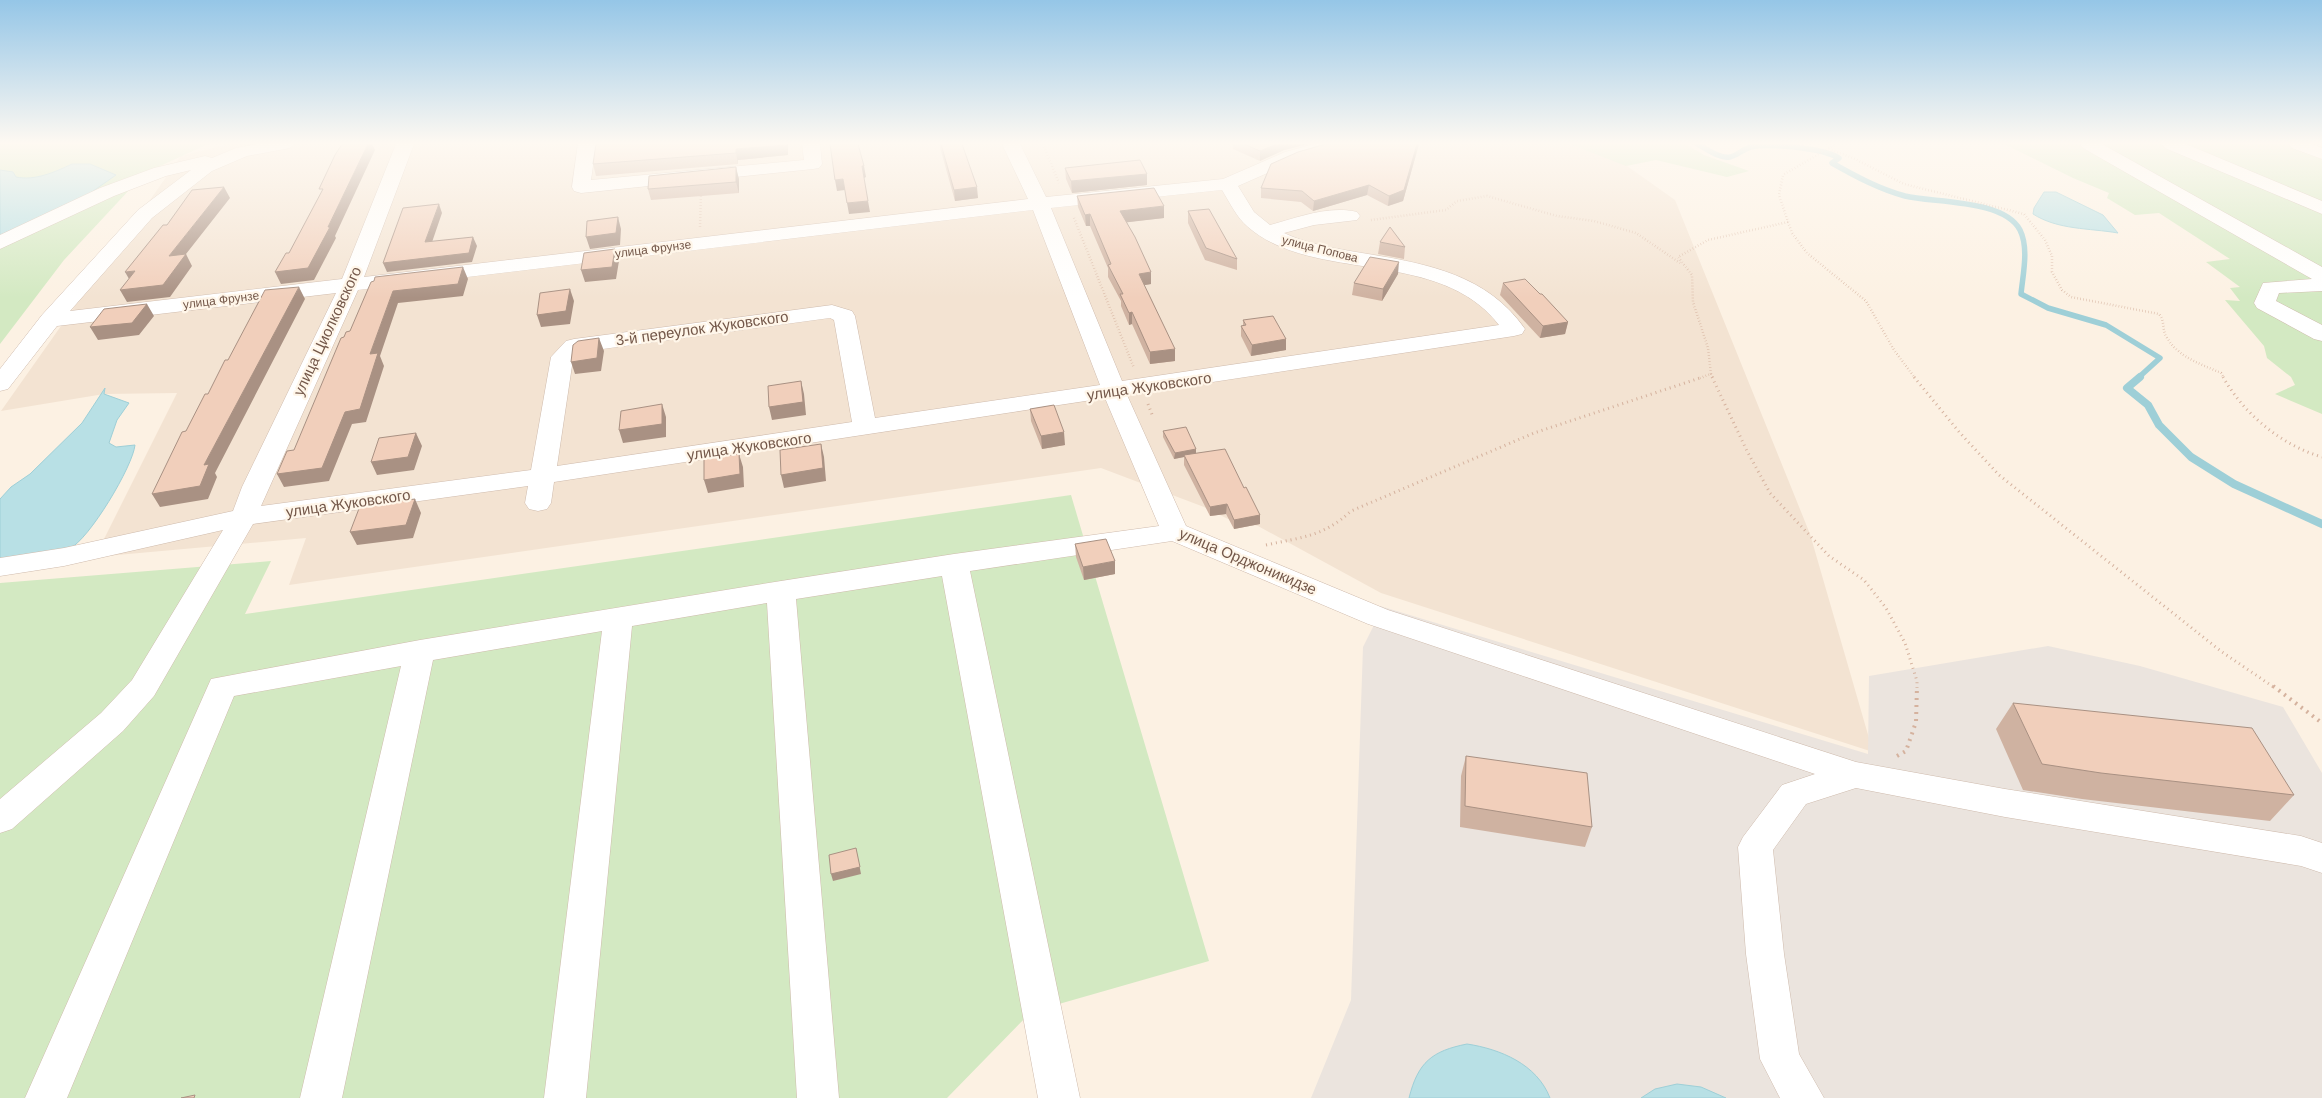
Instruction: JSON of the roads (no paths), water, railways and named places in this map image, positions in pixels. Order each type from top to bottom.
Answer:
[{"type":"street","points":[[0,243],[100,195]]},
{"type":"street","points":[[0,384],[50,320],[146,214],[170,195]]},
{"type":"street","name":"улица Циолковского","points":[[0,819],[112,722],[143,688],[244,517],[255,487],[350,285],[385,195]]},
{"type":"street","name":"улица Орджоникидзе","points":[[1036,195],[1114,391],[1175,532],[1378,617],[1856,775],[2005,803],[2301,850],[2322,858]]},
{"type":"street","name":"улица Фрунзе","points":[[50,320],[1040,204],[1063,195]]},
{"type":"street","name":"улица Попова","points":[[1235,195],[1254,223],[1276,238],[1301,247],[1449,279],[1473,289],[1490,301],[1508,319],[1514,330],[1499,333]]},
{"type":"street","points":[[2179,195],[2322,276]]},
{"type":"street","points":[[2292,195],[2322,208]]},
{"type":"street","points":[[1266,232],[1313,219],[1358,218]]},
{"type":"street","points":[[2322,285],[2270,288],[2265,303],[2322,334]]},
{"type":"street","name":"3-й переулок Жуковского","points":[[543,476],[562,356],[574,346],[832,311],[844,316],[864,428]]},
{"type":"street","name":"улица Жуковского","points":[[0,567],[64,557],[244,517],[543,476],[1499,333]]},
{"type":"street","points":[[538,503],[543,476]]},
{"type":"street","points":[[46,1098],[222,687],[420,651],[781,591],[954,563],[1175,532]]},
{"type":"street","points":[[954,563],[1059,1098]]},
{"type":"street","points":[[781,591],[818,1098]]},
{"type":"street","points":[[565,1098],[618,618]]},
{"type":"street","points":[[321,1098],[420,651]]},
{"type":"street","points":[[1803,1098],[1780,1059],[1765,954],[1755,847],[1794,794],[1856,775]]},
{"type":"water","points":[[0,195],[87,195],[86,196],[0,239]]},
{"type":"water","points":[[2042,195],[2063,195],[2103,215],[2118,233],[2063,226],[2033,214],[2034,208]]},
{"type":"water","points":[[105,388],[104,394],[129,403],[117,420],[109,443],[116,447],[135,445],[127,469],[109,502],[87,532],[69,549],[46,554],[0,559],[0,499],[11,487],[30,474],[82,423]]},
{"type":"water","points":[[1467,1044],[1504,1054],[1527,1067],[1544,1086],[1550,1098],[1409,1098],[1417,1075],[1428,1060],[1444,1050]]},
{"type":"water","points":[[1677,1084],[1701,1087],[1726,1098],[1641,1098],[1655,1089]]},
{"type":"waterway","points":[[1902,195],[1984,207],[2012,220],[2020,230],[2024,245],[2025,261],[2021,294],[2048,308],[2106,325],[2160,358],[2138,378]]},
{"type":"waterway","points":[[2140,377],[2127,388],[2148,405],[2159,425],[2191,457],[2234,484],[2322,524]]}]
